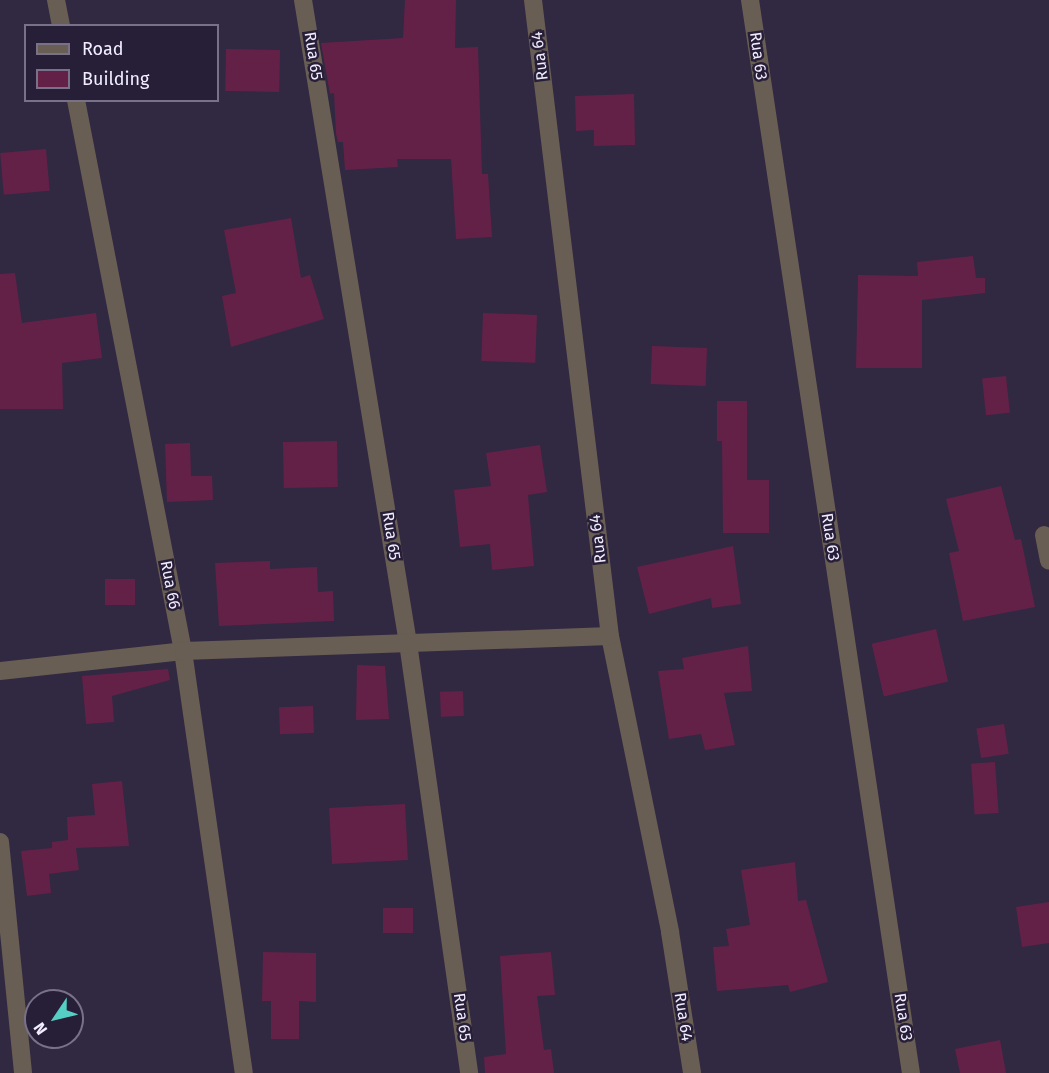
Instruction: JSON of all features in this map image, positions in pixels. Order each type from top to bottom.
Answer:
[{"type":"street","points":[[56,0],[61,24]]},
{"type":"street","name":"Rua 65","points":[[303,0],[408,643],[469,1073]]},
{"type":"street","name":"Rua 64","points":[[533,0],[610,636],[669,932],[692,1073]]},
{"type":"street","name":"Rua 63","points":[[750,0],[911,1073]]},
{"type":"street","name":"Rua 66","points":[[76,102],[183,651],[244,1073]]},
{"type":"street","points":[[1044,535],[1049,561]]},
{"type":"street","points":[[0,671],[183,651],[610,636]]},
{"type":"street","points":[[0,842],[22,1073]]},
{"type":"building","points":[[405,0],[456,0],[455,48],[478,47],[482,174],[488,174],[492,237],[456,239],[451,159],[397,159],[398,167],[345,170],[343,142],[338,142],[336,134],[334,93],[330,94],[321,43],[403,38]]},
{"type":"building","points":[[226,49],[280,50],[279,92],[225,91]]},
{"type":"building","points":[[634,94],[635,145],[594,146],[594,130],[576,131],[575,96]]},
{"type":"building","points":[[46,149],[50,191],[4,195],[0,153]]},
{"type":"building","points":[[291,218],[301,278],[310,275],[324,319],[231,347],[222,296],[236,293],[224,230]]},
{"type":"building","points":[[973,256],[976,278],[985,278],[985,293],[922,300],[922,368],[856,368],[858,275],[918,276],[917,262]]},
{"type":"building","points":[[15,273],[22,323],[96,313],[102,358],[62,363],[63,409],[0,409],[0,274]]},
{"type":"building","points":[[483,313],[537,315],[535,363],[481,361]]},
{"type":"building","points":[[652,346],[707,348],[706,386],[651,384]]},
{"type":"building","points":[[1006,376],[1010,413],[986,415],[982,379]]},
{"type":"building","points":[[717,401],[747,401],[747,480],[769,480],[769,533],[723,533],[722,441],[717,441]]},
{"type":"building","points":[[337,441],[338,487],[284,488],[283,442]]},
{"type":"building","points":[[190,443],[191,476],[212,476],[213,500],[167,502],[165,444]]},
{"type":"building","points":[[540,445],[547,492],[528,495],[534,566],[492,570],[490,544],[460,547],[454,490],[491,486],[486,453]]},
{"type":"building","points":[[1001,486],[1015,540],[1021,539],[1035,607],[963,621],[949,553],[959,551],[946,499]]},
{"type":"building","points":[[733,546],[741,604],[712,608],[711,598],[649,614],[637,567]]},
{"type":"building","points":[[270,561],[270,569],[317,567],[318,592],[333,591],[334,621],[219,626],[215,563]]},
{"type":"building","points":[[105,579],[135,579],[135,605],[105,605]]},
{"type":"building","points":[[936,629],[948,682],[884,696],[872,644]]},
{"type":"building","points":[[748,646],[752,691],[724,693],[735,745],[705,750],[701,734],[669,739],[658,671],[684,669],[682,658]]},
{"type":"building","points":[[357,665],[385,666],[389,719],[356,720]]},
{"type":"building","points":[[168,669],[170,680],[112,696],[114,722],[86,724],[82,676]]},
{"type":"building","points":[[463,691],[464,716],[441,717],[440,692]]},
{"type":"building","points":[[313,706],[314,733],[280,734],[279,707]]},
{"type":"building","points":[[1004,724],[1009,754],[981,758],[976,728]]},
{"type":"building","points":[[995,762],[999,813],[975,815],[971,764]]},
{"type":"building","points":[[122,781],[129,846],[76,848],[79,870],[49,874],[51,893],[27,896],[21,851],[52,848],[52,842],[68,840],[67,817],[95,815],[92,784]]},
{"type":"building","points":[[405,804],[408,860],[332,864],[329,808]]},
{"type":"building","points":[[795,862],[798,901],[806,900],[828,982],[790,992],[788,985],[717,991],[713,947],[729,946],[726,929],[750,925],[741,870]]},
{"type":"building","points":[[1049,902],[1049,943],[1022,947],[1016,907]]},
{"type":"building","points":[[383,908],[413,908],[413,933],[383,933]]},
{"type":"building","points":[[263,952],[316,953],[316,1002],[299,1001],[299,1039],[271,1039],[271,1001],[262,1001]]},
{"type":"building","points":[[551,952],[555,995],[537,996],[544,1050],[551,1049],[554,1073],[485,1073],[484,1057],[506,1054],[500,956]]},
{"type":"building","points":[[1000,1040],[1006,1073],[960,1073],[955,1049]]}]
